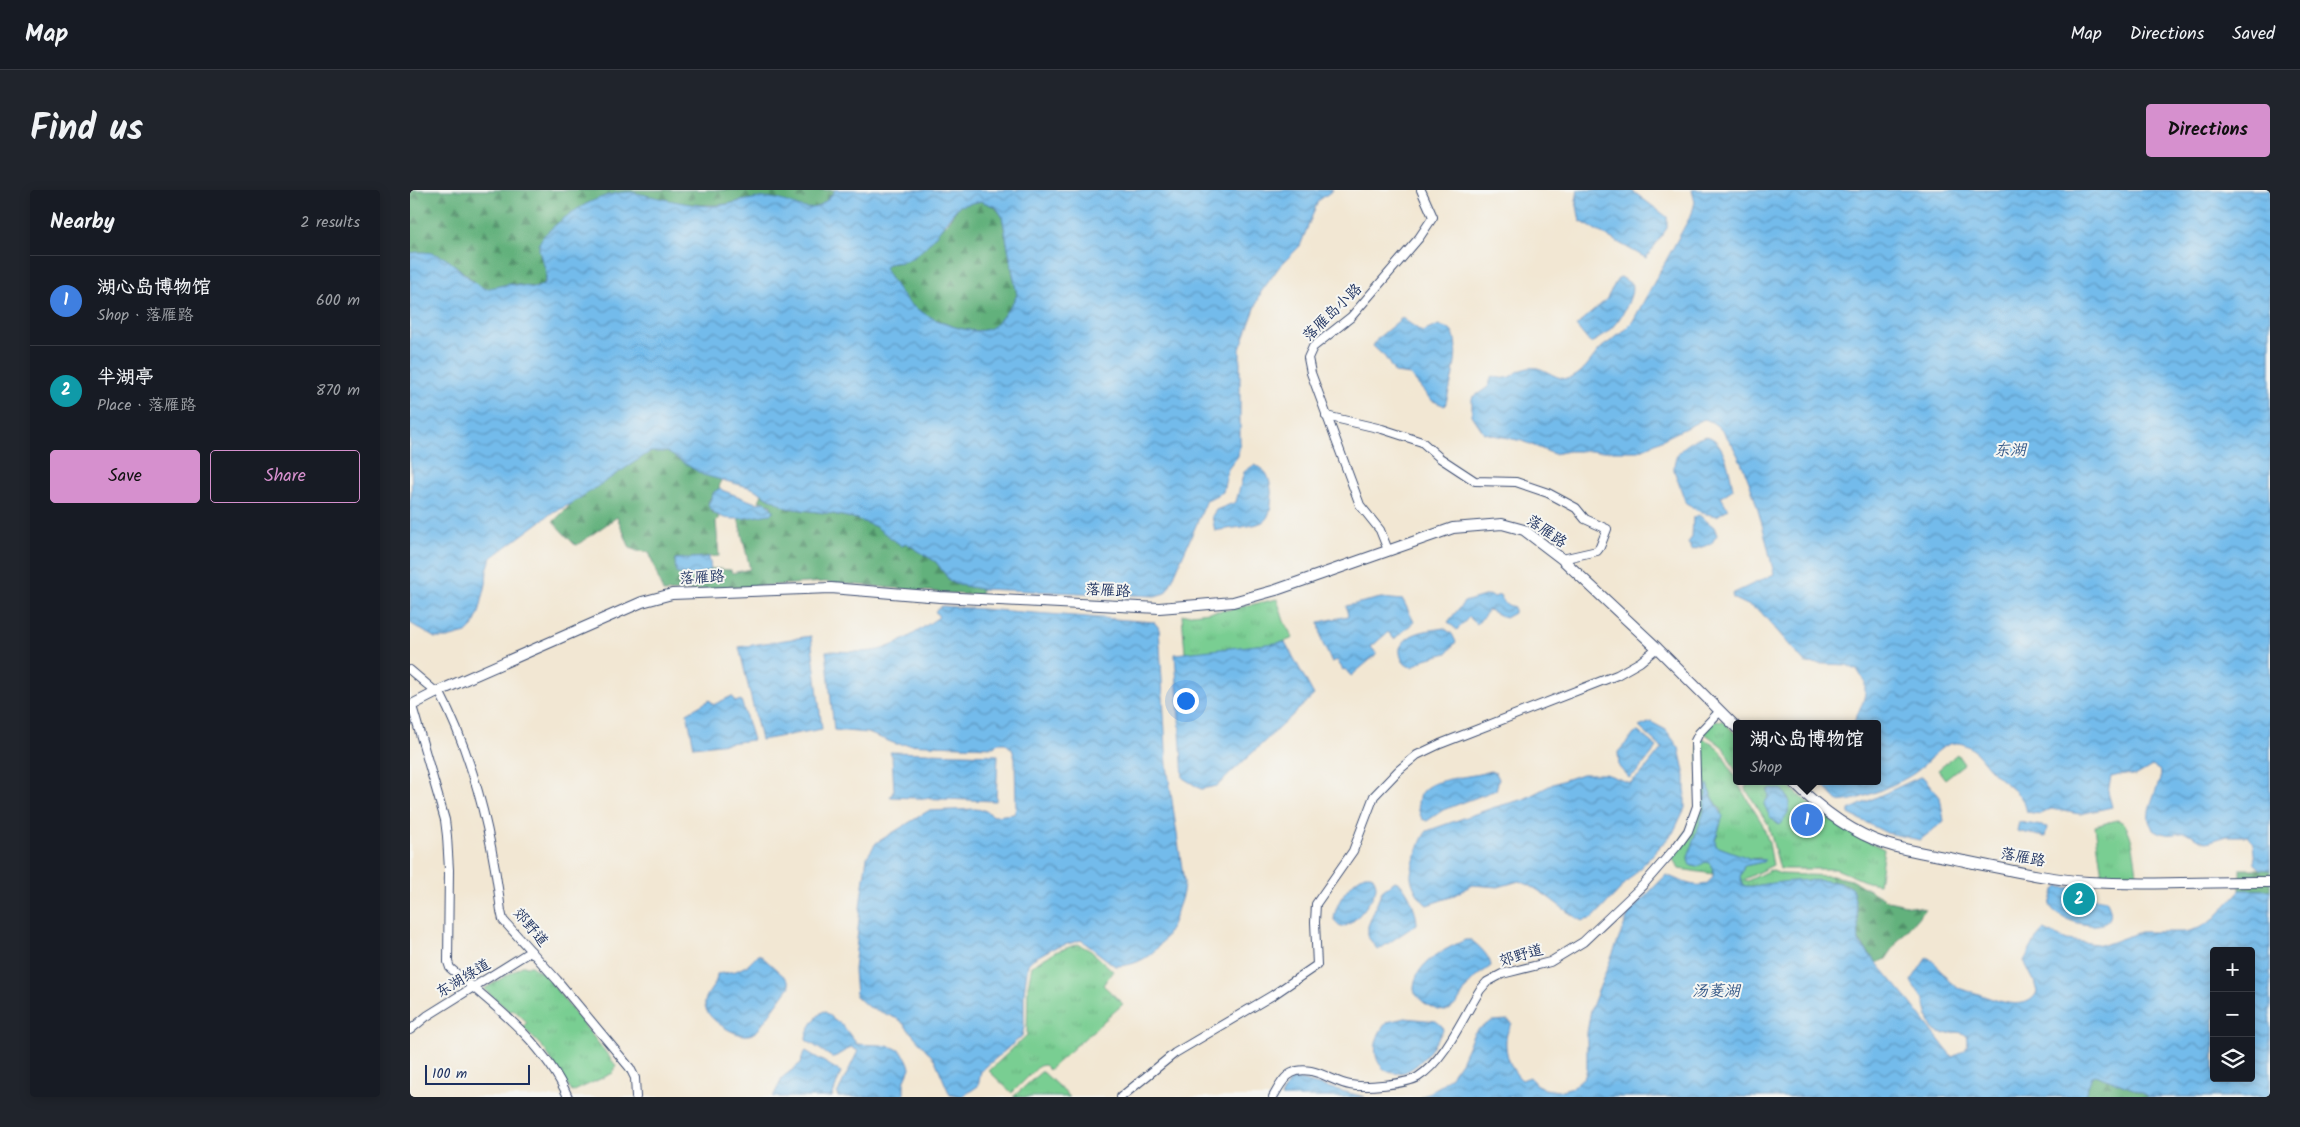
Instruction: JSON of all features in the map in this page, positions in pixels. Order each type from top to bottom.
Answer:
[{"type":"street","name":"落雁岛小路","points":[[1388,550],[1380,530],[1360,505],[1326,416],[1309,364],[1310,352],[1343,325],[1424,231],[1433,217],[1420,190]]},
{"type":"street","points":[[1326,416],[1382,429],[1422,442],[1440,458],[1475,481],[1516,482],[1548,493],[1576,508],[1585,519],[1607,529],[1597,551],[1562,559]]},
{"type":"street","name":"落雁路","points":[[411,706],[438,692],[642,602],[672,594],[831,588],[940,597],[1159,608],[1233,602],[1276,590],[1453,528],[1502,524],[1524,530],[1562,559],[1657,648],[1733,724]]},
{"type":"street","points":[[1121,1097],[1175,1052],[1273,995],[1317,964],[1316,904],[1355,847],[1374,796],[1399,770],[1417,755],[1440,744],[1617,675],[1646,659],[1657,648]]},
{"type":"street","name":"郊野道","points":[[410,670],[438,692],[458,729],[477,786],[494,857],[502,916],[509,927],[532,951],[630,1068],[635,1078],[636,1097]]},
{"type":"street","points":[[411,706],[448,836],[448,962],[450,968],[474,988],[545,1056],[557,1073],[568,1097]]},
{"type":"street","name":"郊野道","points":[[1273,1097],[1287,1077],[1296,1071],[1314,1072],[1354,1086],[1416,1079],[1428,1070],[1440,1055],[1487,982],[1508,972],[1550,962],[1590,935],[1643,884],[1688,831],[1695,815],[1698,797],[1695,741],[1699,733],[1720,711]]},
{"type":"street","name":"落雁路","points":[[1796,785],[1818,806],[1836,819],[1873,840],[1888,845],[2032,875],[2088,882],[2270,882]]},
{"type":"street","name":"东湖绿道","points":[[410,1030],[427,1016],[532,951]]},
{"type":"green space","points":[[410,190],[835,190],[827,200],[819,206],[812,208],[797,207],[781,201],[764,198],[719,205],[634,198],[604,199],[588,203],[570,218],[540,253],[547,273],[543,285],[530,287],[508,284],[488,289],[481,287],[449,261],[441,257],[422,252],[410,253]]},
{"type":"green space","points":[[981,201],[995,207],[1002,216],[1017,295],[995,326],[982,330],[972,330],[948,325],[917,309],[899,292],[885,268],[888,264],[901,262],[947,223],[959,206]]},
{"type":"green space","points":[[658,450],[675,455],[705,473],[721,479],[719,489],[714,492],[708,502],[711,511],[719,517],[716,522],[719,556],[675,559],[676,573],[687,576],[713,569],[731,570],[732,573],[750,569],[738,518],[773,513],[771,505],[759,501],[762,494],[787,508],[857,519],[876,527],[902,546],[906,543],[936,562],[950,581],[959,585],[981,589],[981,596],[825,582],[663,592],[649,552],[630,548],[617,517],[577,545],[553,522],[571,504],[643,454]]},
{"type":"green space","points":[[1277,599],[1284,621],[1293,638],[1255,648],[1185,653],[1182,615],[1227,610]]},
{"type":"green space","points":[[1715,720],[1723,721],[1733,731],[1733,766],[1723,747],[1703,732]]},
{"type":"green space","points":[[1701,738],[1712,743],[1721,751],[1733,774],[1733,785],[1738,785],[1762,823],[1769,843],[1773,865],[1745,879],[1745,882],[1770,870],[1781,874],[1832,876],[1832,882],[1767,884],[1747,887],[1743,885],[1740,877],[1744,866],[1763,862],[1760,858],[1751,859],[1716,846],[1715,840],[1720,826],[1722,811],[1711,795],[1708,784],[1702,821],[1688,857],[1690,865],[1696,867],[1705,862],[1709,863],[1713,867],[1713,874],[1679,869],[1671,856],[1699,809],[1698,742]]},
{"type":"green space","points":[[1957,754],[1964,764],[1945,779],[1938,770]]},
{"type":"green space","points":[[1747,785],[1788,785],[1831,820],[1884,849],[1879,884],[1867,882],[1836,869],[1780,869],[1768,824],[1745,788]],"holes":[[[1772,788],[1787,796],[1790,803],[1789,807],[1779,825],[1770,817],[1764,804],[1769,796],[1768,790]]]},
{"type":"green space","points":[[2117,820],[2127,827],[2130,835],[2137,874],[2102,875],[2095,826]]},
{"type":"green space","points":[[2240,869],[2270,869],[2270,890],[2240,890]]},
{"type":"green space","points":[[1832,876],[1852,880],[1888,901],[1925,909],[1898,941],[1886,959],[1877,963],[1858,939],[1857,910],[1852,888],[1845,884],[1832,882]]},
{"type":"green space","points":[[1078,944],[1091,951],[1113,971],[1103,985],[1123,1004],[1049,1070],[1044,1065],[1039,1066],[1012,1093],[989,1071],[1027,1035],[1028,986],[1032,966],[1055,952]]},
{"type":"green space","points":[[522,966],[531,966],[544,974],[616,1065],[613,1073],[572,1092],[545,1050],[523,1027],[527,1022],[513,1009],[510,1012],[484,989]]},
{"type":"green space","points":[[1043,1072],[1070,1097],[1013,1097]]},
{"type":"green space","points":[[2095,1075],[2142,1092],[2149,1097],[2084,1097],[2092,1076]]},
{"type":"water","points":[[835,190],[1333,190],[1318,201],[1300,246],[1279,267],[1261,292],[1240,349],[1240,441],[1238,456],[1228,469],[1223,492],[1207,500],[1165,593],[1155,596],[981,589],[959,585],[950,581],[936,562],[906,543],[902,546],[876,527],[857,519],[787,508],[752,488],[703,475],[667,452],[650,452],[571,504],[553,512],[491,558],[479,613],[473,626],[466,633],[447,638],[435,638],[410,623],[410,501],[412,481],[410,461],[410,253],[424,252],[444,258],[485,289],[509,284],[536,288],[545,283],[546,278],[539,250],[543,236],[578,209],[609,195],[631,192],[710,206],[771,198],[805,208],[812,208],[819,206]],"holes":[[[981,201],[996,207],[1002,216],[1017,295],[998,322],[991,328],[982,330],[960,328],[926,315],[909,303],[887,272],[885,268],[888,264],[905,261],[915,256],[929,243],[959,206]]]},
{"type":"water","points":[[1578,190],[1631,190],[1667,217],[1667,228],[1646,258],[1580,221],[1576,201]]},
{"type":"water","name":"东湖","points":[[1692,190],[2270,190],[2270,870],[2261,869],[2255,864],[2253,843],[2247,836],[2227,836],[2207,842],[2186,833],[2169,834],[2156,830],[2150,824],[2149,817],[2152,799],[2161,774],[2159,770],[2152,766],[2135,776],[2124,774],[2111,777],[2108,792],[2112,807],[2080,814],[2051,809],[2040,814],[2027,812],[2023,800],[1992,771],[1973,749],[1963,744],[1955,743],[1948,744],[1942,748],[1919,770],[1907,778],[1853,800],[1838,801],[1823,785],[1881,785],[1881,720],[1855,720],[1865,694],[1865,682],[1858,671],[1847,665],[1805,663],[1760,611],[1733,598],[1732,594],[1774,574],[1751,487],[1730,442],[1718,427],[1704,419],[1639,451],[1568,451],[1554,454],[1522,441],[1484,433],[1472,415],[1472,398],[1488,387],[1492,376],[1508,378],[1522,370],[1533,367],[1561,378],[1573,377],[1584,369],[1600,349],[1617,334],[1619,335],[1633,321],[1692,213],[1695,202]]},
{"type":"water","points":[[1621,277],[1633,285],[1624,312],[1606,334],[1590,343],[1576,326],[1606,300],[1618,278]]},
{"type":"water","points":[[1402,318],[1422,332],[1439,325],[1450,330],[1454,336],[1456,355],[1445,406],[1431,400],[1410,375],[1395,373],[1385,357],[1373,346],[1378,338]]},
{"type":"water","points":[[1706,436],[1718,443],[1722,450],[1726,458],[1733,489],[1721,497],[1728,509],[1717,516],[1702,513],[1686,504],[1674,470],[1674,463],[1679,452],[1688,444]]},
{"type":"water","points":[[1254,465],[1261,468],[1268,478],[1271,491],[1270,512],[1264,521],[1255,525],[1215,531],[1212,516],[1216,510],[1236,502],[1244,472]]},
{"type":"water","points":[[719,489],[756,503],[766,502],[774,511],[771,514],[736,519],[720,516],[713,512],[708,505],[714,492]]},
{"type":"water","points":[[1699,515],[1714,527],[1717,535],[1711,544],[1692,550],[1688,543],[1692,537],[1693,517]]},
{"type":"water","points":[[709,557],[711,569],[694,575],[676,573],[675,559]]},
{"type":"water","points":[[1488,595],[1494,597],[1500,595],[1505,604],[1514,607],[1514,613],[1505,618],[1489,610],[1477,624],[1469,617],[1457,630],[1448,622],[1464,602]]},
{"type":"water","points":[[1381,598],[1403,600],[1414,622],[1394,639],[1388,632],[1371,647],[1377,654],[1351,676],[1345,669],[1343,670],[1337,660],[1332,662],[1322,642],[1319,622],[1348,616],[1346,606]]},
{"type":"water","points":[[942,606],[1154,622],[1159,628],[1167,766],[1184,882],[1181,899],[1169,931],[1156,949],[1148,956],[1127,965],[1115,966],[1081,940],[1051,949],[1033,959],[1028,964],[1024,992],[1024,1027],[1022,1036],[981,1071],[978,1086],[962,1097],[950,1095],[935,1060],[900,1020],[867,1006],[856,996],[854,970],[867,857],[876,843],[928,811],[975,809],[984,810],[994,816],[1014,814],[1016,808],[1015,758],[1012,749],[1005,743],[998,743],[994,747],[896,744],[868,733],[834,730],[826,651],[867,652],[891,646],[939,617],[935,611]]},
{"type":"water","points":[[1444,628],[1452,634],[1456,642],[1447,653],[1425,659],[1412,667],[1404,663],[1400,654],[1403,642],[1413,635]]},
{"type":"water","points":[[811,636],[822,729],[761,740],[739,647]]},
{"type":"water","points":[[1285,642],[1314,695],[1217,786],[1201,789],[1183,778],[1175,654]]},
{"type":"water","points":[[732,696],[735,702],[741,700],[753,740],[694,747],[687,713],[710,700],[713,705]]},
{"type":"water","points":[[1651,722],[1666,730],[1679,748],[1685,776],[1685,808],[1673,833],[1593,918],[1582,921],[1544,894],[1519,881],[1498,887],[1472,885],[1451,897],[1427,905],[1421,899],[1416,892],[1411,873],[1419,846],[1427,831],[1524,799],[1553,784],[1582,774],[1606,774],[1630,783],[1642,773],[1662,748],[1639,727]]},
{"type":"water","points":[[1637,731],[1657,747],[1638,771],[1629,778],[1619,767],[1618,752]]},
{"type":"water","points":[[890,752],[998,755],[996,801],[890,797],[894,790],[892,756]]},
{"type":"water","points":[[1490,771],[1496,773],[1499,779],[1496,790],[1443,810],[1427,821],[1422,819],[1418,804],[1421,794],[1428,787],[1439,782]]},
{"type":"water","points":[[1922,776],[1940,797],[1944,821],[1920,840],[1887,833],[1849,814],[1849,810]]},
{"type":"water","name":"汤菱湖","points":[[1708,784],[1711,795],[1723,816],[1715,840],[1716,846],[1751,859],[1765,860],[1744,866],[1740,877],[1743,885],[1751,886],[1810,880],[1834,882],[1852,888],[1857,910],[1859,942],[1910,1002],[1952,1057],[1965,1049],[1968,1043],[1967,1036],[1957,1032],[1943,1034],[1935,1031],[1930,1023],[1923,998],[1911,981],[1927,957],[1935,963],[1950,982],[1959,988],[2000,1001],[2018,1004],[2032,999],[2037,992],[2024,961],[2036,939],[2044,930],[2067,940],[2104,945],[2140,932],[2186,932],[2199,928],[2213,920],[2240,890],[2270,890],[2270,1097],[2149,1097],[2142,1092],[2095,1075],[2092,1076],[2084,1097],[1421,1097],[1440,1086],[1451,1076],[1461,1062],[1474,1033],[1492,1021],[1508,1020],[1512,1023],[1506,1040],[1508,1059],[1514,1071],[1522,1080],[1530,1077],[1535,1084],[1545,1089],[1558,1091],[1573,1087],[1585,1076],[1587,1068],[1587,1033],[1591,1009],[1629,913],[1666,875],[1696,885],[1708,883],[1713,876],[1712,866],[1709,863],[1705,862],[1697,867],[1690,865],[1688,860],[1705,808],[1706,786]]},
{"type":"water","points":[[1772,788],[1783,790],[1789,804],[1788,813],[1779,825],[1770,817],[1764,804],[1769,796],[1768,790]]},
{"type":"water","points":[[2019,822],[2047,827],[2045,837],[2017,831]]},
{"type":"water","points":[[1365,875],[1371,875],[1374,879],[1376,886],[1373,897],[1357,917],[1346,926],[1341,927],[1334,920],[1340,900],[1354,882]]},
{"type":"water","points":[[1395,881],[1404,887],[1411,899],[1417,924],[1378,950],[1368,937],[1368,926],[1382,891]]},
{"type":"water","points":[[2058,887],[2080,888],[2089,891],[2089,897],[2106,900],[2111,913],[2108,920],[2100,924],[2090,925],[2077,923],[2065,918],[2050,905],[2054,891]]},
{"type":"water","points":[[1465,940],[1471,940],[1481,948],[1489,959],[1491,966],[1477,976],[1449,1010],[1440,1010],[1428,1005],[1418,997],[1414,988],[1420,971],[1441,952]]},
{"type":"water","points":[[759,954],[788,980],[790,986],[758,1030],[748,1035],[743,1035],[729,1030],[716,1021],[707,1011],[705,1002],[717,978],[717,974],[736,971],[748,965]]},
{"type":"water","points":[[824,1011],[843,1026],[857,1044],[889,1046],[902,1053],[907,1059],[910,1068],[904,1082],[904,1097],[838,1097],[837,1094],[858,1051],[851,1047],[833,1058],[806,1040],[812,1024]]},
{"type":"water","points":[[1405,1018],[1436,1021],[1442,1026],[1443,1030],[1423,1060],[1403,1072],[1394,1073],[1386,1070],[1380,1064],[1376,1055],[1376,1045],[1379,1034],[1387,1022]]},
{"type":"water","points":[[806,1051],[841,1072],[832,1097],[773,1097],[783,1077],[801,1063],[803,1054]]},
{"type":"water","points":[[1296,1079],[1365,1097],[1281,1097],[1289,1081]]},
{"type":"place","name":"湖心岛博物馆","points":[[1807,820]]},
{"type":"place","name":"半湖亭","points":[[2079,899]]}]
